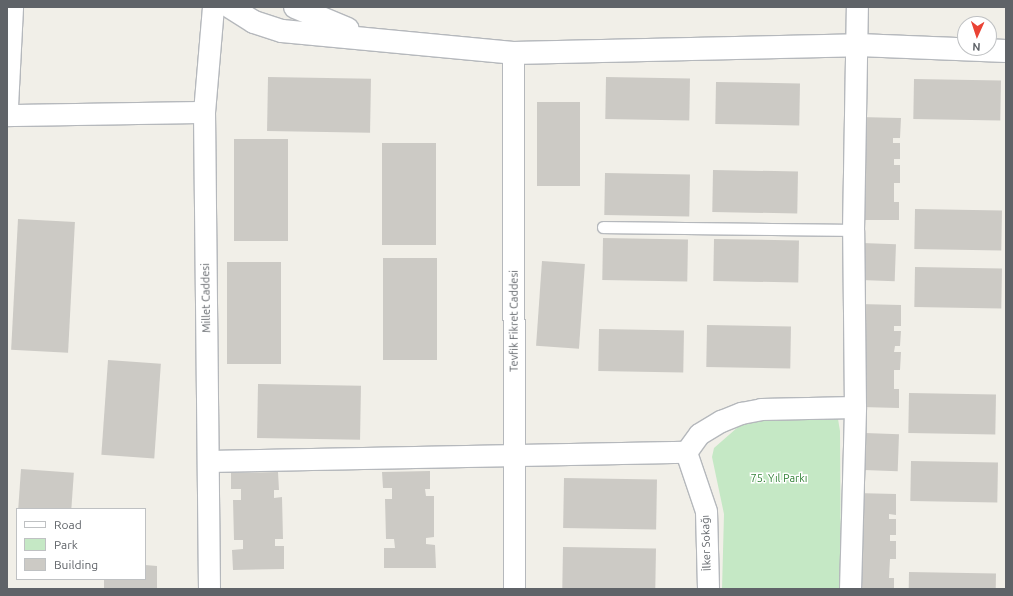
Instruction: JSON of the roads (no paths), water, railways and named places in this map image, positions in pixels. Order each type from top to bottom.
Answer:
[{"type":"street","points":[[7,107],[12,7]]},
{"type":"street","name":"Millet Caddesi","points":[[209,589],[204,112],[213,7]]},
{"type":"street","points":[[230,7],[254,22],[282,31],[512,53],[858,45],[1006,51]]},
{"type":"street","points":[[295,7],[336,25],[385,41]]},
{"type":"street","points":[[850,589],[855,407],[853,230],[858,45],[857,7]]},
{"type":"street","name":"Tevfik Fikret Caddesi","points":[[512,53],[515,455],[514,589]]},
{"type":"street","points":[[7,115],[204,112]]},
{"type":"street","points":[[208,461],[686,452],[699,434],[721,421],[741,413],[761,409],[855,407]]},
{"type":"street","name":"İlker Sokağı","points":[[686,452],[706,512],[708,589]]},
{"type":"lane","points":[[603,227],[853,230]]},
{"type":"park label","name":"75. Yıl Parkı","points":[[779,478]]}]
